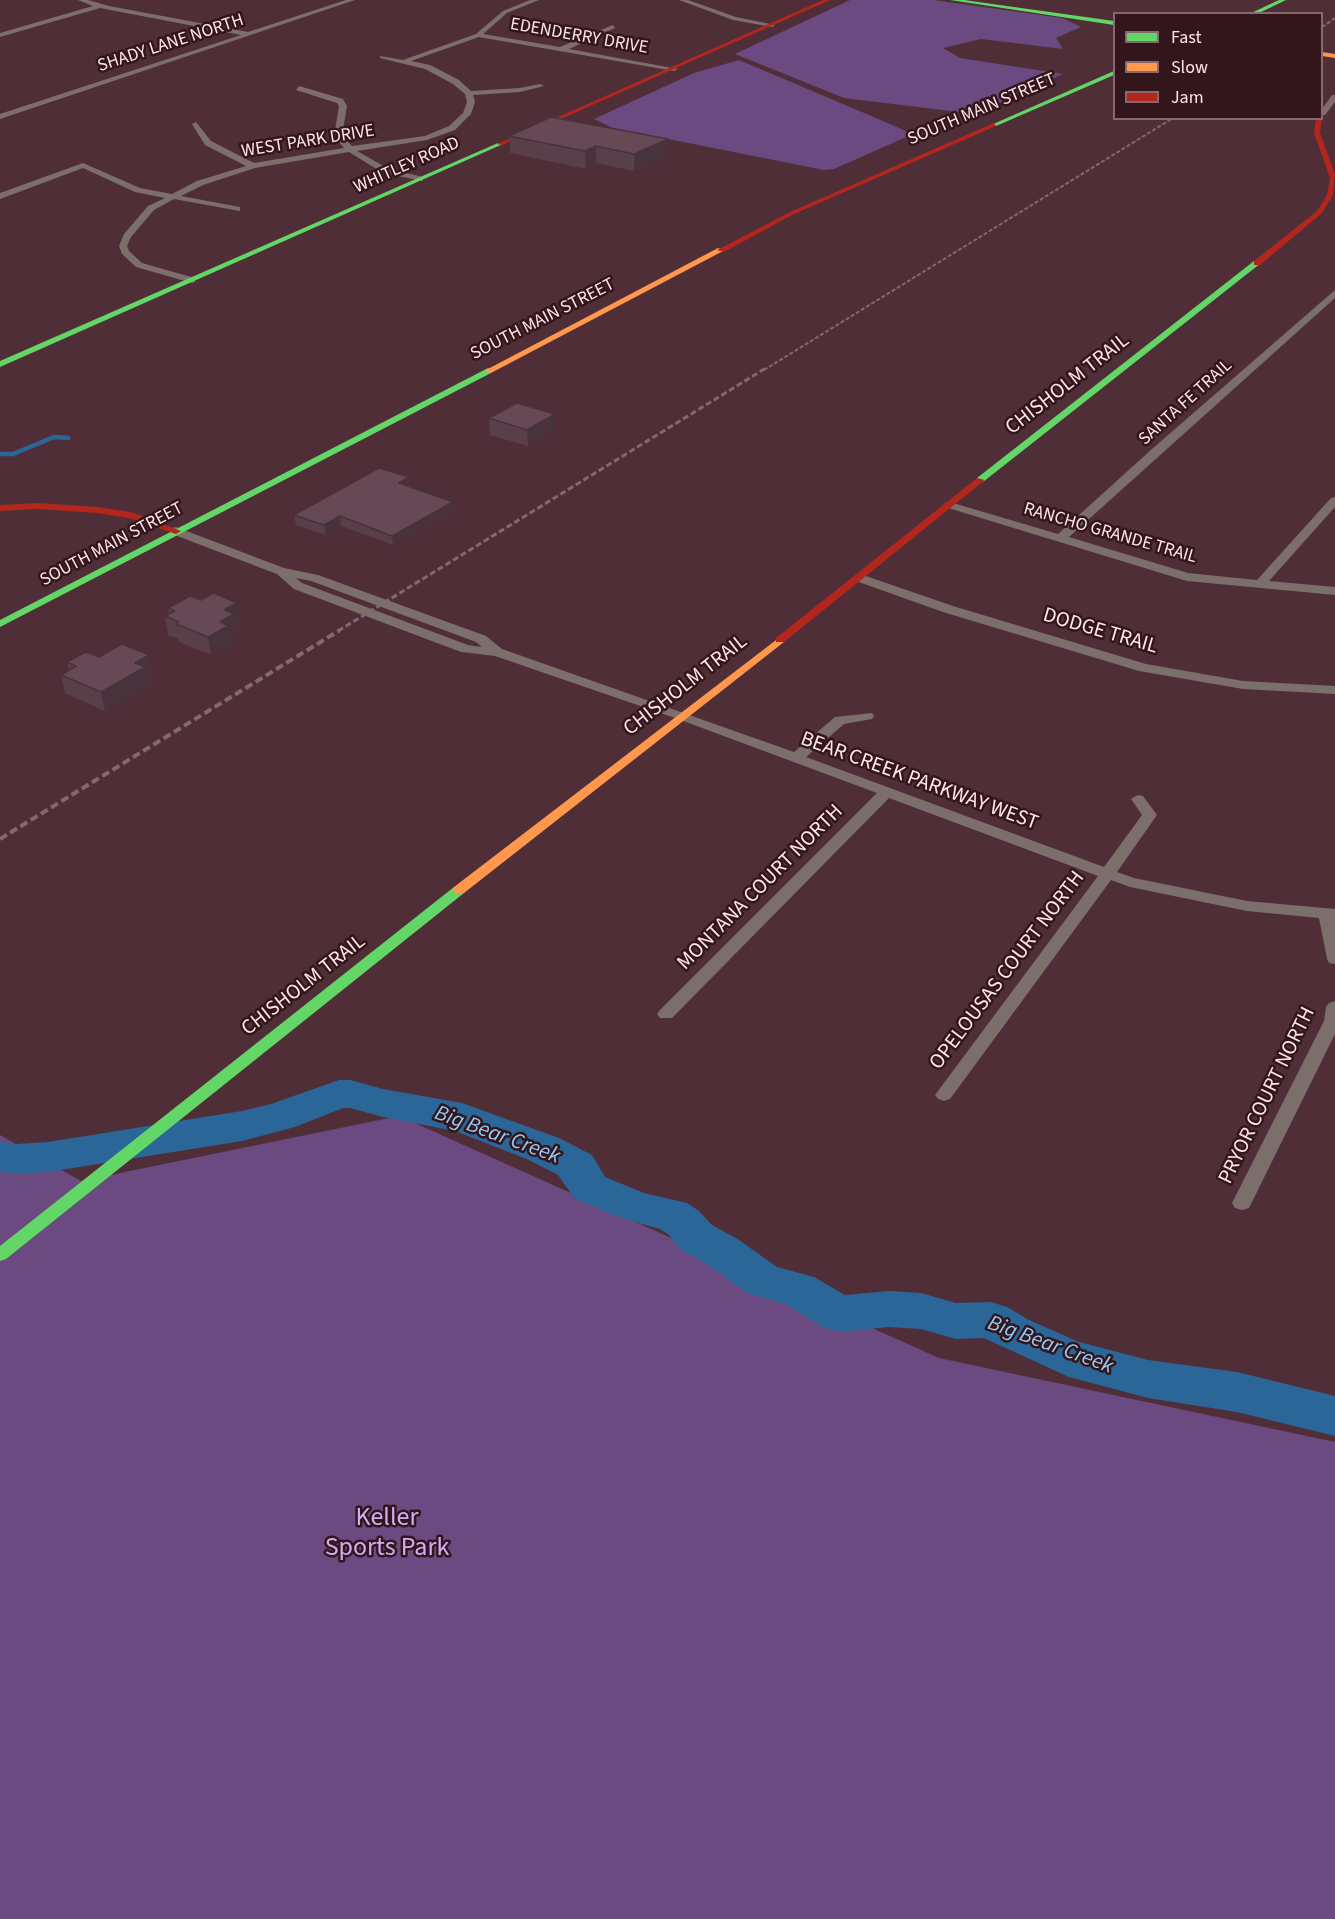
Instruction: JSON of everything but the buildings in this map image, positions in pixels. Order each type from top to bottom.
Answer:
[{"type":"street","points":[[81,0],[98,6],[248,34]]},
{"type":"street","name":"SHADY LANE NORTH","points":[[0,117],[352,0]]},
{"type":"street","points":[[406,62],[478,34],[505,12],[536,0]]},
{"type":"street","points":[[682,0],[735,19],[772,25]]},
{"type":"street","name":"WHITLEY ROAD","points":[[0,364],[827,0]]},
{"type":"street","points":[[953,0],[1113,23]]},
{"type":"street","points":[[1256,12],[1283,0]]},
{"type":"street","points":[[0,35],[98,6]]},
{"type":"street","points":[[561,49],[614,27]]},
{"type":"street","name":"EDENDERRY DRIVE","points":[[478,34],[674,69]]},
{"type":"street","points":[[382,57],[439,72],[469,93],[540,86]]},
{"type":"street","name":"SOUTH MAIN STREET","points":[[0,624],[792,213],[1113,73]]},
{"type":"street","points":[[299,88],[340,101],[343,106],[339,130],[343,142],[370,164],[386,171],[420,179]]},
{"type":"street","name":"WEST PARK DRIVE","points":[[192,280],[139,265],[132,260],[123,246],[127,236],[151,208],[170,197],[226,173],[296,157],[412,142],[452,128],[470,108],[469,93]]},
{"type":"street","points":[[1323,112],[1335,96]]},
{"type":"street","name":"CHISHOLM TRAIL","points":[[0,1255],[509,850],[860,578],[949,505],[1312,219],[1320,212],[1333,188],[1333,178],[1317,133],[1319,120]]},
{"type":"street","points":[[196,124],[208,143],[253,166]]},
{"type":"street","points":[[0,196],[83,165],[138,190],[237,208]]},
{"type":"street","name":"SANTA FE TRAIL","points":[[1060,539],[1335,293]]},
{"type":"street","points":[[1259,585],[1335,500]]},
{"type":"street","name":"RANCHO GRANDE TRAIL","points":[[949,505],[1187,577],[1335,591]]},
{"type":"street","points":[[0,508],[38,506],[97,510],[131,515],[176,531]]},
{"type":"street","name":"BEAR CREEK PARKWAY WEST","points":[[176,531],[281,571],[298,586],[368,613],[466,649],[497,652],[683,716],[1107,874],[1166,890],[1247,906],[1330,913]]},
{"type":"street","name":"DODGE TRAIL","points":[[860,578],[948,609],[1144,668],[1244,685],[1335,690]]},
{"type":"street","points":[[796,758],[840,720],[867,716]]},
{"type":"street","name":"MONTANA COURT NORTH","points":[[666,1014],[886,792]]},
{"type":"street","name":"OPELOUSAS COURT NORTH","points":[[944,1095],[1150,814],[1138,799]]},
{"type":"street","points":[[1330,913],[1335,959]]},
{"type":"street","name":"PRYOR COURT NORTH","points":[[1242,1203],[1334,1022],[1335,1007]]},
{"type":"green space","points":[[850,0],[933,0],[1062,18],[1081,27],[1056,38],[1063,49],[981,39],[943,48],[960,58],[1063,74],[975,114],[844,98],[735,54]]},
{"type":"green space","points":[[739,60],[913,134],[834,169],[824,170],[613,128],[594,119],[694,73]]},
{"type":"green space","name":"Keller Sports Park","points":[[399,1116],[939,1358],[1335,1442],[1335,1919],[0,1919],[0,1135],[81,1181]]},
{"type":"waterway","points":[[0,454],[13,454],[54,437],[68,438]]},
{"type":"waterway","name":"Big Bear Creek","points":[[0,1157],[16,1159],[48,1157],[242,1126],[280,1117],[339,1094],[350,1094],[383,1103],[462,1118],[544,1149],[577,1166],[580,1176],[590,1188],[639,1208],[672,1215],[684,1223],[696,1237],[723,1252],[763,1281],[798,1290],[839,1314],[889,1309],[921,1311],[956,1321],[991,1320],[1013,1333],[1069,1358],[1148,1379],[1237,1392],[1335,1416]]},
{"type":"railway","points":[[1323,26],[1335,18]]},
{"type":"railway","points":[[764,370],[1170,120]]},
{"type":"railway","points":[[338,631],[766,368]]},
{"type":"railway","points":[[0,839],[340,630]]},
{"type":"traffic: fast","points":[[953,0],[1113,23]]},
{"type":"traffic: fast","points":[[1256,12],[1283,0]]},
{"type":"traffic: fast","points":[[994,125],[1113,73]]},
{"type":"traffic: fast","points":[[0,364],[500,144]]},
{"type":"traffic: fast","points":[[980,480],[1257,263]]},
{"type":"traffic: fast","points":[[0,624],[488,371]]},
{"type":"traffic: fast","points":[[0,1255],[459,890]]},
{"type":"traffic: slow","points":[[1323,54],[1335,56]]},
{"type":"traffic: slow","points":[[488,371],[721,250]]},
{"type":"traffic: slow","points":[[459,890],[780,640]]},
{"type":"traffic: jam","points":[[500,144],[827,0]]},
{"type":"traffic: jam","points":[[1257,263],[1320,212],[1330,195],[1333,178],[1317,133],[1319,120]]},
{"type":"traffic: jam","points":[[721,250],[792,213],[994,125]]},
{"type":"traffic: jam","points":[[780,640],[980,480]]},
{"type":"traffic: jam","points":[[0,508],[38,506],[97,510],[131,515],[176,531]]}]
